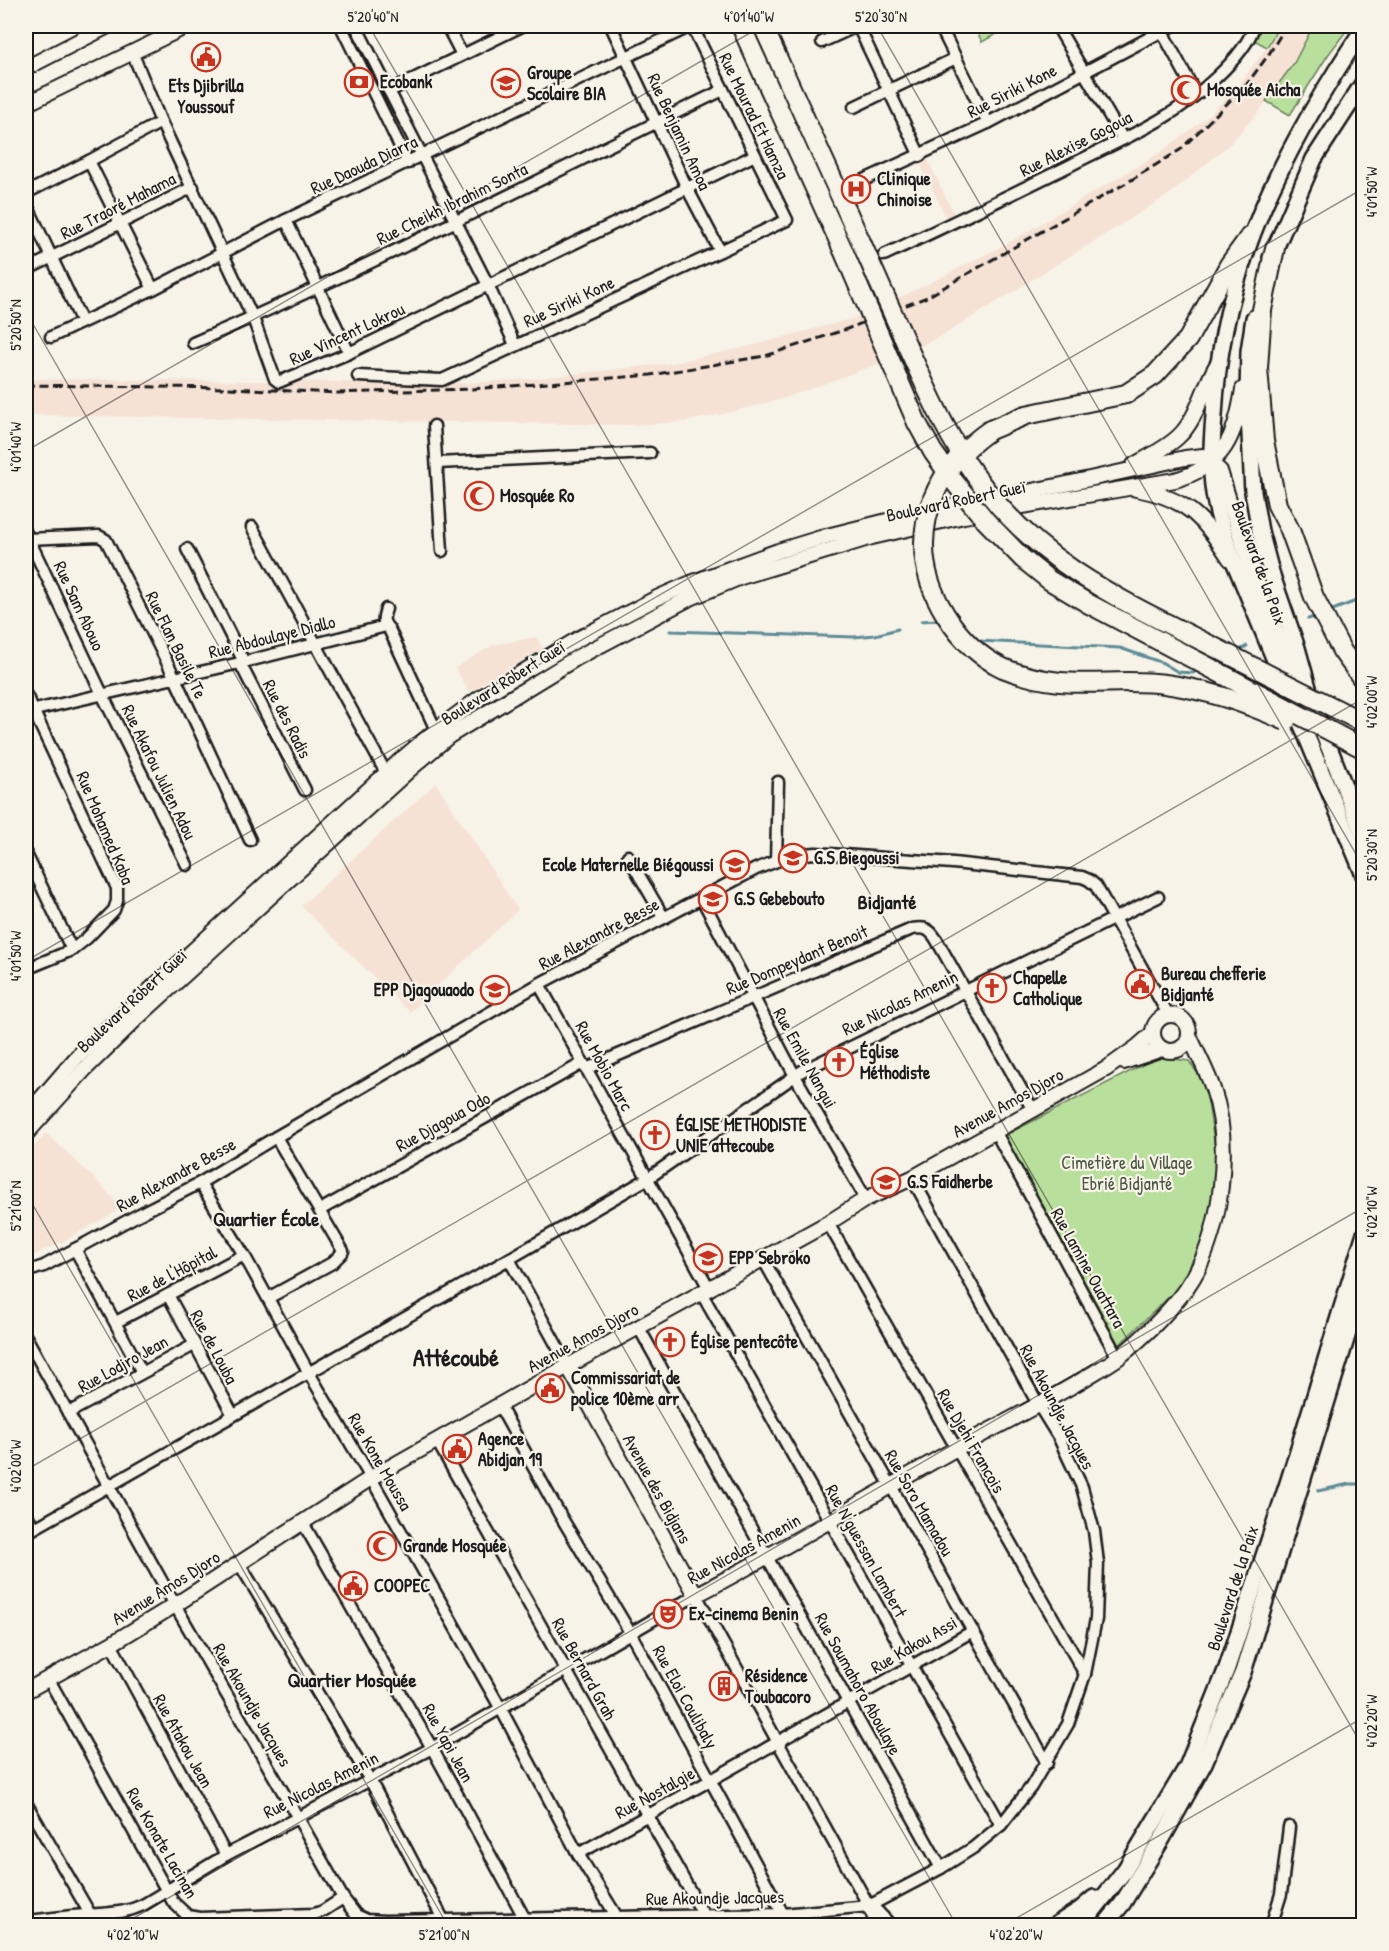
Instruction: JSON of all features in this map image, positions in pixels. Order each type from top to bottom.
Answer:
[{"type":"highway","points":[[741,26],[843,250],[917,423],[933,452],[978,512],[1023,559],[1049,580],[1089,604],[1364,749]]},
{"type":"highway","points":[[763,26],[949,435],[977,478],[1009,517],[1064,565],[1130,604],[1364,723]]},
{"type":"highway","points":[[1250,236],[1229,265],[1188,339],[1155,375],[1126,394],[1026,415],[990,430],[953,463],[936,488],[931,500],[924,530],[925,562],[930,583],[940,607],[953,627],[972,646],[1002,667],[1031,677],[1060,682],[1162,684],[1209,692],[1259,709],[1364,758]]},
{"type":"highway","points":[[1275,248],[1262,310],[1258,368],[1264,441],[1277,505],[1290,530],[1314,597],[1328,626],[1341,651],[1364,681]]},
{"type":"main road","points":[[26,68],[108,26]]},
{"type":"main road","points":[[26,104],[187,26]]},
{"type":"main road","name":"Boulevard de la Paix","points":[[1364,28],[1335,70],[1294,142],[1250,236],[1228,312],[1218,363],[1212,462],[1216,505],[1239,574],[1364,874]]},
{"type":"main road","name":"Boulevard de la Paix","points":[[1212,462],[1228,442],[1239,419],[1254,315],[1262,281],[1275,248],[1314,159],[1364,82]]},
{"type":"main road","name":"Boulevard de la Paix","points":[[1249,351],[1249,430],[1260,531],[1314,709],[1364,837]]},
{"type":"main road","name":"Boulevard Robert Gueï","points":[[1121,472],[1164,448],[1179,436],[1188,424],[1209,376],[1218,363]]},
{"type":"main road","name":"Boulevard Robert Gueï","points":[[26,1116],[77,1057],[386,773],[436,730],[481,698],[578,639],[691,583],[826,536],[909,516],[1197,456],[1203,456],[1212,462],[1197,473],[1188,476],[953,518],[872,537],[741,577],[687,599],[551,673],[449,736],[408,771],[137,1018],[85,1069],[26,1134]]},
{"type":"main road","name":"Boulevard de la Paix","points":[[1212,462],[1220,471],[1244,548],[1283,649],[1314,709]]},
{"type":"main road","name":"Boulevard Robert Gueï","points":[[1125,487],[1147,491],[1181,503],[1210,530],[1239,574]]},
{"type":"main road","points":[[1169,1016],[1181,1019],[1188,1029],[1187,1042],[1176,1051],[1162,1049],[1157,1044],[1153,1033],[1158,1021],[1169,1016]]},
{"type":"main road","name":"Avenue Amos Djoro","points":[[26,1690],[111,1644],[175,1605],[371,1478],[568,1366],[706,1292],[866,1199],[912,1178],[1106,1069],[1153,1033]]},
{"type":"main road","name":"Rue Nicolas Amenin","points":[[696,1596],[768,1558],[956,1448],[1118,1358],[1176,1302],[1193,1278],[1214,1223],[1222,1185],[1223,1148],[1220,1116],[1213,1090],[1189,1035]]},
{"type":"main road","name":"Avenue Amos Djoro","points":[[1106,1069],[1162,1049]]},
{"type":"main road","name":"Boulevard de la Paix","points":[[1081,1926],[1125,1870],[1186,1767],[1227,1668],[1289,1480],[1364,1236]]},
{"type":"main road","name":"Boulevard de la Paix","points":[[1104,1926],[1122,1904],[1204,1763],[1244,1672],[1364,1281]]},
{"type":"main road","name":"Avenue des Bidjans","points":[[568,1366],[696,1596]]},
{"type":"main road","points":[[1054,1926],[1082,1909],[1125,1870]]},
{"type":"main road","points":[[1110,1926],[1122,1904]]},
{"type":"main road","points":[[869,1906],[888,1926]]},
{"type":"street","points":[[341,26],[408,163]]},
{"type":"street","points":[[447,26],[462,55]]},
{"type":"street","points":[[390,91],[522,26]]},
{"type":"street","name":"Rue Benjamin Amoa","points":[[610,26],[687,188],[720,251]]},
{"type":"street","name":"Rue Daouda Diarra","points":[[51,337],[153,289],[286,220],[691,26]]},
{"type":"street","name":"Rue Mourad Et Hamza","points":[[691,26],[787,220]]},
{"type":"street","points":[[822,42],[857,26],[920,156]]},
{"type":"street","points":[[940,26],[988,123]]},
{"type":"street","points":[[1057,26],[1123,139]]},
{"type":"street","name":"Rue Alexise Gogoua","points":[[884,255],[1163,118],[1196,94],[1230,63],[1249,38],[1254,26]]},
{"type":"street","points":[[360,27],[421,156],[488,285],[515,345]]},
{"type":"street","points":[[1165,27],[1196,94]]},
{"type":"street","name":"Rue Siriki Kone","points":[[864,180],[988,123],[1084,73],[1165,27]]},
{"type":"street","name":"Rue Vincent Lokrou","points":[[132,52],[161,122],[253,318],[275,379],[279,382],[349,353],[755,155]]},
{"type":"street","points":[[854,107],[956,58]]},
{"type":"street","name":"Rue Cheikh Ibrahim Sonta","points":[[193,343],[253,318],[455,222],[723,90]]},
{"type":"street","points":[[26,193],[161,122]]},
{"type":"street","points":[[89,161],[153,289]]},
{"type":"street","name":"Rue Traoré Mahama","points":[[26,270],[192,187]]},
{"type":"street","points":[[26,203],[82,322]]},
{"type":"street","points":[[286,220],[349,353]]},
{"type":"street","name":"Rue Siriki Kone","points":[[358,376],[442,380],[787,220]]},
{"type":"street","points":[[434,426],[442,551]]},
{"type":"street","points":[[437,463],[650,453]]},
{"type":"street","points":[[252,527],[386,773]]},
{"type":"street","name":"Rue Flan Basile Te","points":[[26,536],[104,537],[174,678],[250,840]]},
{"type":"street","name":"Rue Sam Abouo","points":[[26,536],[102,694]]},
{"type":"street","name":"Rue des Radis","points":[[187,549],[305,790]]},
{"type":"street","points":[[386,609],[383,618],[386,626],[436,730]]},
{"type":"street","name":"Rue Abdoulaye Diallo","points":[[29,711],[242,663],[386,626]]},
{"type":"street","name":"Rue Akafou Julien Adou","points":[[102,694],[187,865]]},
{"type":"street","name":"Rue Mohamed Kaba","points":[[26,695],[29,711],[117,888],[114,910],[87,938],[72,950],[26,969]]},
{"type":"street","points":[[776,861],[778,782]]},
{"type":"street","name":"Rue Alexandre Besse","points":[[26,1272],[44,1266],[200,1183],[539,984],[756,869],[792,855],[816,853],[953,863],[1082,877],[1096,886],[1169,1016]]},
{"type":"street","points":[[26,854],[72,950]]},
{"type":"street","points":[[628,856],[664,918]]},
{"type":"street","name":"Rue Nicolas Amenin","points":[[30,1530],[647,1179],[795,1076],[1158,897]]},
{"type":"street","name":"Rue Emile Nangui","points":[[702,899],[795,1076],[866,1199]]},
{"type":"street","name":"Rue Dompeydant Benoit","points":[[585,1066],[912,929],[924,927],[931,931],[936,939],[1033,1110]]},
{"type":"street","name":"Rue Mobio Marc","points":[[539,984],[647,1179],[706,1292]]},
{"type":"street","name":"Rue Djagoua Odo","points":[[320,1210],[585,1066]]},
{"type":"street","name":"Rue Lamine Ouattara","points":[[995,1131],[1118,1358]]},
{"type":"street","points":[[268,1298],[332,1263],[342,1253],[320,1210],[276,1137]]},
{"type":"street","name":"Rue Akoundje Jacques","points":[[26,1336],[175,1605],[343,1898],[356,1915],[367,1920],[385,1923],[445,1923],[703,1914],[783,1914],[869,1906],[941,1868],[973,1848],[1001,1825],[1031,1787],[1068,1724],[1085,1674],[1096,1619],[1098,1563],[1094,1531],[1082,1486],[1059,1438],[912,1178]]},
{"type":"street","name":"Rue Kone Moussa","points":[[200,1183],[244,1255],[371,1478],[501,1709],[578,1854],[617,1917]]},
{"type":"street","name":"Rue Djehi Francois","points":[[828,1223],[1085,1674]]},
{"type":"street","points":[[75,1249],[142,1372]]},
{"type":"street","name":"Rue de l'Hôpital","points":[[116,1322],[244,1255]]},
{"type":"street","name":"Avenue des Bidjans","points":[[509,1259],[568,1366]]},
{"type":"street","name":"Rue Soro Mamadou","points":[[763,1259],[1047,1762]]},
{"type":"street","name":"Rue N'guessan Lambert","points":[[706,1292],[856,1569],[1001,1825]]},
{"type":"street","name":"Rue de Louba","points":[[168,1295],[232,1415]]},
{"type":"street","name":"Rue Soumahoro Aboulaye","points":[[639,1328],[941,1868]]},
{"type":"street","name":"Rue Lodjro Jean","points":[[68,1413],[194,1345]]},
{"type":"street","name":"Rue Eloi Coulibaly","points":[[499,1405],[560,1515],[631,1634],[783,1914]]},
{"type":"street","name":"Rue Bernard Grah","points":[[437,1441],[703,1914]]},
{"type":"street","points":[[26,1514],[30,1530]]},
{"type":"street","name":"Rue Yapi Jean","points":[[303,1523],[432,1748],[525,1919]]},
{"type":"street","points":[[239,1563],[370,1780],[445,1923]]},
{"type":"street","name":"Rue Nicolas Amenin","points":[[26,1921],[130,1911],[225,1855],[432,1748],[696,1596]]},
{"type":"street","name":"Avenue des Bidjans","points":[[696,1596],[869,1906],[876,1926]]},
{"type":"street","name":"Rue Kakou Assi","points":[[777,1741],[973,1631]]},
{"type":"street","name":"Rue Atakou Jean","points":[[111,1644],[225,1855]]},
{"type":"street","name":"Rue Konate Lacinan","points":[[48,1678],[173,1902],[188,1916],[200,1918],[314,1914],[324,1911],[343,1898]]},
{"type":"street","name":"Rue Nostalgie","points":[[578,1854],[777,1741]]},
{"type":"street","points":[[26,1803],[90,1914]]},
{"type":"street","points":[[1271,1926],[1281,1894],[1289,1827]]},
{"type":"shaded area","points":[[1279,26],[1313,26],[1294,63],[1261,109],[1231,143],[1170,194],[947,333],[903,355],[782,399],[683,422],[634,425],[26,415],[26,379],[461,383],[529,379],[673,363],[742,348],[855,318],[1008,243],[1158,154],[1206,118],[1238,86],[1267,47]]},
{"type":"shaded area","points":[[927,158],[955,216],[947,219],[919,162]]},
{"type":"shaded area","points":[[536,637],[543,648],[469,692],[455,668],[493,645]]},
{"type":"shaded area","points":[[436,783],[518,910],[410,1012],[301,906]]},
{"type":"shaded area","points":[[46,1133],[122,1208],[66,1240],[26,1259],[26,1155]]},
{"type":"green space","points":[[974,26],[1006,26],[1007,28],[982,42]]},
{"type":"green space","points":[[1262,26],[1279,26],[1267,47],[1254,40]]},
{"type":"green space","points":[[1313,26],[1350,26],[1328,55],[1290,115],[1266,101],[1294,63]]},
{"type":"green space","name":"Cimetière du Village Ebrié Bidjanté","points":[[1158,1057],[1189,1061],[1205,1084],[1218,1166],[1211,1225],[1177,1289],[1119,1345],[1004,1136]]},
{"type":"waterway","points":[[1330,611],[1364,598]]},
{"type":"waterway","points":[[1308,619],[1318,616]]},
{"type":"waterway","points":[[921,621],[936,620],[943,624]]},
{"type":"waterway","points":[[670,631],[854,637],[898,629]]},
{"type":"waterway","points":[[978,641],[1120,648],[1163,663],[1178,672],[1193,673],[1200,669]]},
{"type":"waterway","points":[[1238,651],[1247,646]]},
{"type":"waterway","points":[[1318,1491],[1349,1484],[1364,1484]]},
{"type":"railway","points":[[26,385],[229,388],[337,393],[472,389],[651,375],[765,356],[847,329],[927,297],[1180,150],[1247,84],[1286,26]]},
{"type":"place","name":"Ets Djibrilla Youssouf","points":[[206,57]]},
{"type":"place","name":"Ecobank","points":[[359,82]]},
{"type":"place","name":"Groupe Scolaire BIA","points":[[506,83]]},
{"type":"place","name":"Mosquée Aicha","points":[[1186,90]]},
{"type":"place","name":"Clinique Chinoise","points":[[856,189]]},
{"type":"place","name":"Mosquée Ro","points":[[479,496]]},
{"type":"place","name":"G.S Biegoussi","points":[[793,858]]},
{"type":"place","name":"Ecole Maternelle Biégoussi","points":[[735,865]]},
{"type":"place","name":"G.S Gebebouto","points":[[713,899]]},
{"type":"place","name":"Bureau chefferie Bidjanté","points":[[1140,984]]},
{"type":"place","name":"Chapelle Catholique","points":[[992,988]]},
{"type":"place","name":"EPP Djagouaodo","points":[[495,990]]},
{"type":"place","name":"Église Méthodiste","points":[[839,1062]]},
{"type":"place","name":"ÉGLISE METHODISTE UNIE attecoube","points":[[655,1135]]},
{"type":"place","name":"G.S Faidherbe","points":[[886,1182]]},
{"type":"place","name":"EPP Sebroko","points":[[708,1258]]},
{"type":"place","name":"Église pentecôte","points":[[670,1342]]},
{"type":"place","name":"Commissariat de police 10ème arr","points":[[550,1388]]},
{"type":"place","name":"Agence Abidjan 19","points":[[457,1449]]},
{"type":"place","name":"Grande Mosquée","points":[[382,1546]]},
{"type":"place","name":"COOPEC","points":[[353,1586]]},
{"type":"place","name":"Ex-cinema Benin","points":[[668,1614]]},
{"type":"place","name":"Résidence Toubacoro","points":[[724,1686]]},
{"type":"district","name":"Bidjanté","points":[[887,902]]},
{"type":"district","name":"Quartier École","points":[[266,1219]]},
{"type":"district","name":"Attécoubé","points":[[456,1358]]},
{"type":"district","name":"Quartier Mosquée","points":[[352,1680]]}]
